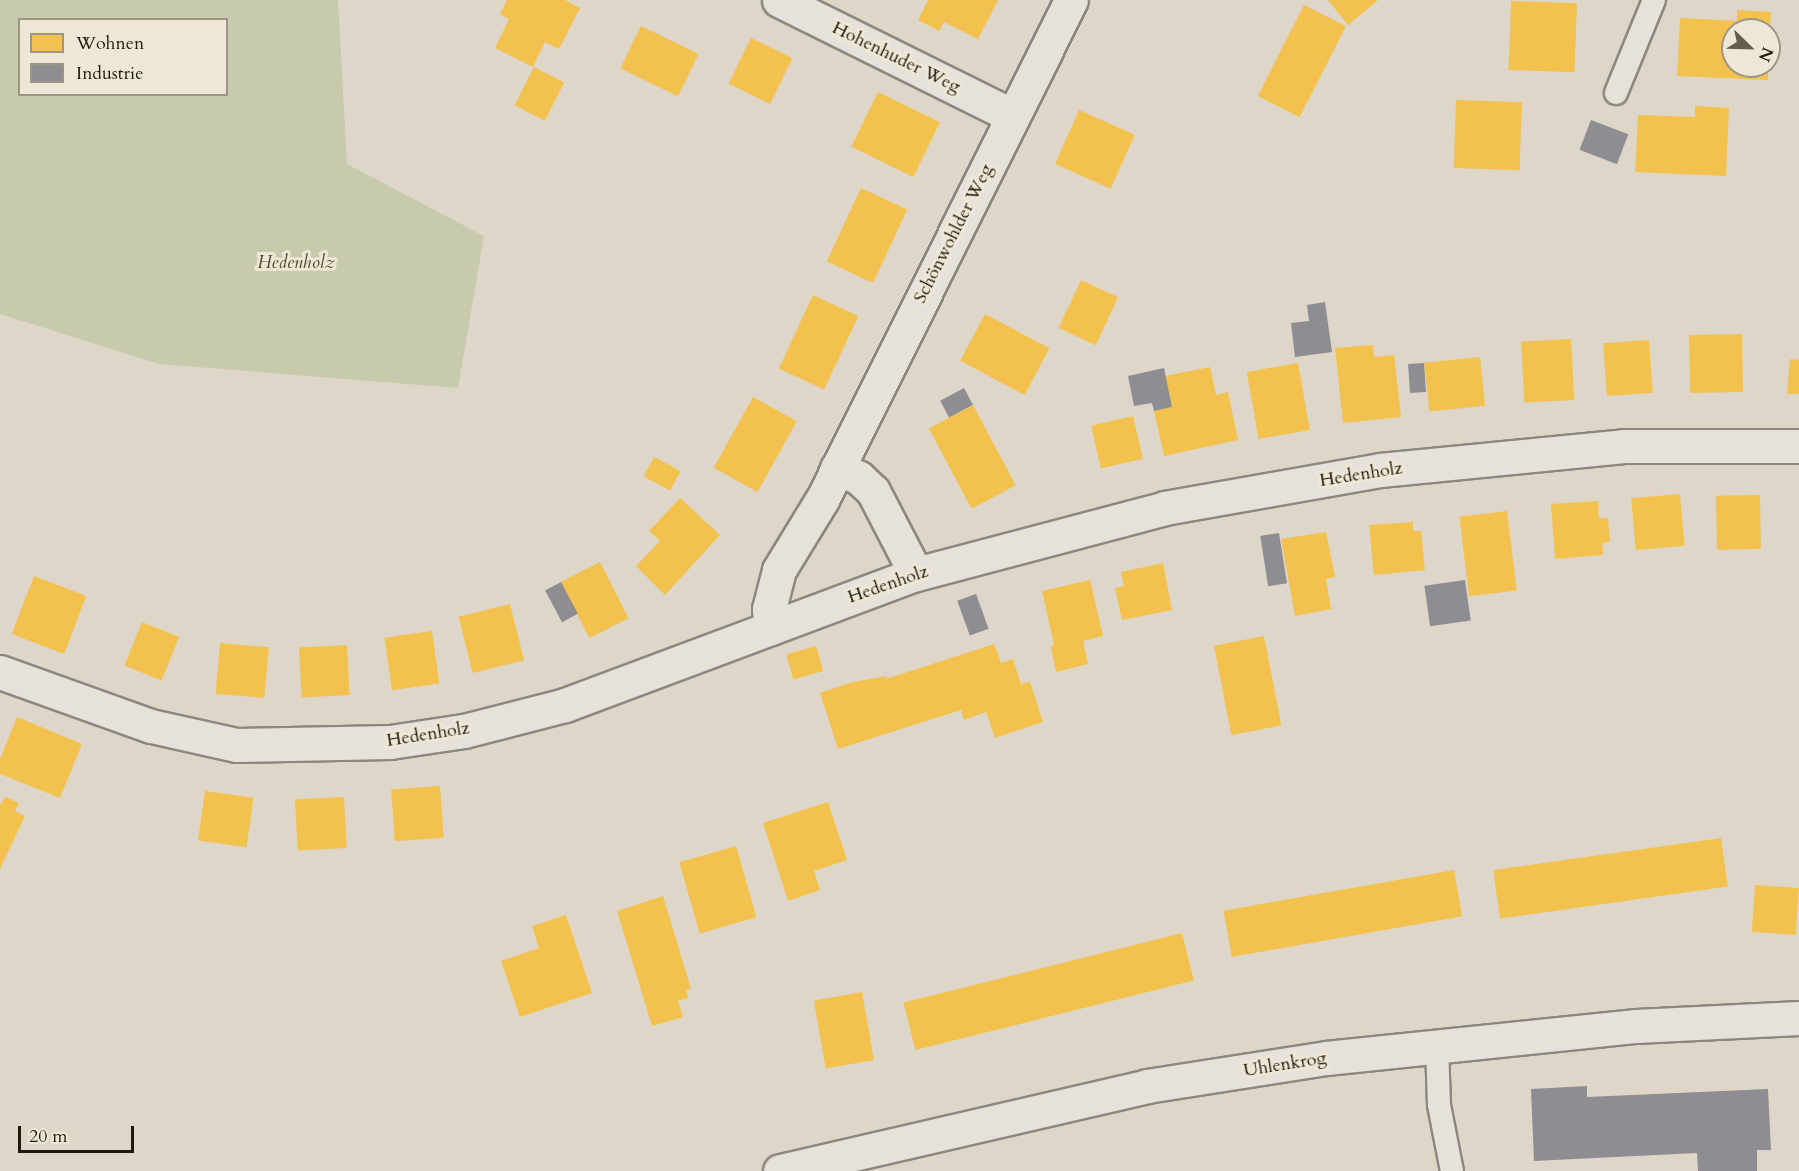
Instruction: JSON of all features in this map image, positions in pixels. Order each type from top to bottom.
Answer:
[{"type":"street","name":"Hohenhuder Weg","points":[[779,0],[1013,116]]},
{"type":"street","name":"Schönwohlder Weg","points":[[771,628],[768,609],[772,586],[837,468],[1071,0]]},
{"type":"street","name":"Hedenholz","points":[[0,672],[151,726],[237,745],[332,745],[464,731],[565,705],[916,574],[1165,508],[1380,470],[1624,446],[1799,446]]},
{"type":"street","points":[[837,468],[859,478],[873,491],[916,574]]},
{"type":"street","name":"Uhlenkrog","points":[[780,1171],[1148,1086],[1437,1045],[1636,1026],[1799,1017]]},
{"type":"lane","points":[[1616,93],[1654,0]]},
{"type":"lane","points":[[1437,1045],[1439,1104],[1452,1171]]},
{"type":"green space","points":[[0,0],[338,0],[347,164],[484,236],[458,388],[159,364],[0,314]]},
{"type":"building: Wohnen","points":[[507,0],[565,0],[580,8],[559,49],[545,42],[533,67],[495,48],[509,19],[500,14]]},
{"type":"building: Wohnen","points":[[928,0],[998,0],[978,39],[944,22],[939,31],[918,20]]},
{"type":"building: Wohnen","points":[[1328,0],[1378,0],[1348,25]]},
{"type":"building: Wohnen","points":[[1511,1],[1577,3],[1575,72],[1509,70]]},
{"type":"building: Wohnen","points":[[1304,5],[1346,26],[1300,117],[1258,96]]},
{"type":"building: Wohnen","points":[[1737,10],[1771,12],[1771,18],[1737,18]]},
{"type":"building: Wohnen","points":[[1680,18],[1721,20],[1721,78],[1677,76]]},
{"type":"building: Wohnen","points":[[641,26],[699,54],[678,96],[620,68]]},
{"type":"building: Wohnen","points":[[751,38],[792,58],[770,104],[729,84]]},
{"type":"building: Wohnen","points":[[534,67],[564,82],[545,121],[514,105]]},
{"type":"building: Wohnen","points":[[1722,78],[1768,78],[1768,80]]},
{"type":"building: Wohnen","points":[[878,92],[940,122],[913,177],[851,147]]},
{"type":"building: Wohnen","points":[[1456,100],[1522,102],[1520,170],[1454,168]]},
{"type":"building: Wohnen","points":[[1695,106],[1729,108],[1726,176],[1635,172],[1638,115],[1695,117]]},
{"type":"building: Wohnen","points":[[1079,110],[1135,135],[1111,189],[1055,164]]},
{"type":"building: Wohnen","points":[[861,188],[907,210],[873,283],[827,261]]},
{"type":"building: Wohnen","points":[[1081,280],[1118,297],[1096,345],[1059,328]]},
{"type":"building: Wohnen","points":[[813,295],[858,316],[824,390],[779,368]]},
{"type":"building: Wohnen","points":[[985,314],[1049,348],[1025,395],[960,361]]},
{"type":"building: Wohnen","points":[[1742,334],[1743,392],[1690,393],[1689,335]]},
{"type":"building: Wohnen","points":[[1571,339],[1574,400],[1524,403],[1521,342]]},
{"type":"building: Wohnen","points":[[1649,340],[1653,393],[1607,396],[1603,343]]},
{"type":"building: Wohnen","points":[[1373,345],[1374,357],[1394,355],[1401,417],[1343,423],[1335,348]]},
{"type":"building: Wohnen","points":[[1480,357],[1485,406],[1429,412],[1424,363]]},
{"type":"building: Wohnen","points":[[1790,359],[1799,360],[1799,394],[1787,394]]},
{"type":"building: Wohnen","points":[[1298,363],[1310,430],[1259,439],[1247,372]]},
{"type":"building: Wohnen","points":[[1210,367],[1216,395],[1228,392],[1238,440],[1164,456],[1154,411],[1172,407],[1165,376]]},
{"type":"building: Wohnen","points":[[753,397],[797,421],[757,492],[714,468]]},
{"type":"building: Wohnen","points":[[973,405],[1016,485],[972,509],[929,428]]},
{"type":"building: Wohnen","points":[[1133,416],[1143,459],[1101,469],[1091,426]]},
{"type":"building: Wohnen","points":[[654,457],[680,471],[670,491],[644,476]]},
{"type":"building: Wohnen","points":[[1680,494],[1685,546],[1636,550],[1631,498]]},
{"type":"building: Wohnen","points":[[1760,495],[1761,549],[1717,550],[1716,496]]},
{"type":"building: Wohnen","points":[[680,498],[720,535],[665,595],[636,566],[660,541],[649,531]]},
{"type":"building: Wohnen","points":[[1598,501],[1599,518],[1608,518],[1610,542],[1602,543],[1603,555],[1555,559],[1551,504]]},
{"type":"building: Wohnen","points":[[1507,511],[1517,590],[1469,596],[1459,517]]},
{"type":"building: Wohnen","points":[[1413,522],[1413,531],[1421,531],[1425,570],[1374,575],[1369,525]]},
{"type":"building: Wohnen","points":[[1326,532],[1335,577],[1326,579],[1331,609],[1295,616],[1281,539]]},
{"type":"building: Wohnen","points":[[600,562],[629,618],[589,638],[561,582]]},
{"type":"building: Wohnen","points":[[1163,563],[1172,610],[1122,620],[1115,588],[1124,586],[1121,572]]},
{"type":"building: Wohnen","points":[[34,576],[86,596],[64,654],[12,634]]},
{"type":"building: Wohnen","points":[[1090,580],[1103,636],[1083,641],[1088,664],[1056,672],[1051,647],[1054,644],[1042,591]]},
{"type":"building: Wohnen","points":[[510,604],[524,660],[473,673],[459,617]]},
{"type":"building: Wohnen","points":[[142,622],[179,637],[161,681],[124,666]]},
{"type":"building: Wohnen","points":[[432,631],[439,683],[392,690],[384,638]]},
{"type":"building: Wohnen","points":[[1264,636],[1281,725],[1231,735],[1214,646]]},
{"type":"building: Wohnen","points":[[220,643],[269,647],[264,698],[216,694]]},
{"type":"building: Wohnen","points":[[994,644],[1001,663],[1013,659],[1021,684],[1030,682],[1043,722],[995,738],[986,712],[964,720],[961,710],[838,749],[820,693],[853,682],[887,676],[886,679]]},
{"type":"building: Wohnen","points":[[347,645],[350,695],[302,697],[299,648]]},
{"type":"building: Wohnen","points":[[816,646],[823,671],[793,680],[786,655]]},
{"type":"building: Wohnen","points":[[17,717],[82,744],[60,798],[0,774],[0,759]]},
{"type":"building: Wohnen","points":[[440,786],[444,838],[395,841],[391,789]]},
{"type":"building: Wohnen","points":[[205,791],[254,798],[247,847],[198,841]]},
{"type":"building: Wohnen","points":[[5,797],[19,803],[15,811],[25,816],[0,869],[0,805]]},
{"type":"building: Wohnen","points":[[344,797],[347,848],[298,850],[295,800]]},
{"type":"building: Wohnen","points":[[828,802],[847,860],[814,871],[820,890],[788,901],[763,823]]},
{"type":"building: Wohnen","points":[[1721,838],[1728,887],[1500,919],[1493,870]]},
{"type":"building: Wohnen","points":[[736,846],[756,917],[700,933],[679,862]]},
{"type":"building: Wohnen","points":[[1454,870],[1462,916],[1232,957],[1224,911]]},
{"type":"building: Wohnen","points":[[1755,885],[1799,888],[1796,935],[1752,932]]},
{"type":"building: Wohnen","points":[[663,896],[691,989],[686,990],[688,998],[678,1001],[683,1017],[652,1026],[617,911]]},
{"type":"building: Wohnen","points":[[566,915],[592,993],[520,1017],[501,961],[539,948],[532,926]]},
{"type":"building: Wohnen","points":[[1182,933],[1194,981],[915,1050],[904,1002]]},
{"type":"building: Wohnen","points":[[862,992],[874,1060],[826,1068],[814,1001]]},
{"type":"building: Industrie","points":[[1591,120],[1628,134],[1617,164],[1580,150]]},
{"type":"building: Industrie","points":[[1325,302],[1332,352],[1295,357],[1291,323],[1309,321],[1307,305]]},
{"type":"building: Industrie","points":[[1424,363],[1426,392],[1410,393],[1408,364]]},
{"type":"building: Industrie","points":[[1164,368],[1172,407],[1154,411],[1152,403],[1134,406],[1128,376]]},
{"type":"building: Industrie","points":[[964,388],[973,405],[949,417],[940,401]]},
{"type":"building: Industrie","points":[[1279,533],[1287,583],[1268,586],[1260,536]]},
{"type":"building: Industrie","points":[[1465,580],[1471,621],[1430,626],[1424,586]]},
{"type":"building: Industrie","points":[[561,582],[578,614],[562,622],[545,590]]},
{"type":"building: Industrie","points":[[976,594],[989,629],[970,636],[957,601]]},
{"type":"building: Industrie","points":[[1587,1086],[1587,1097],[1768,1089],[1771,1150],[1757,1150],[1757,1171],[1698,1171],[1697,1153],[1534,1161],[1531,1089]]}]
